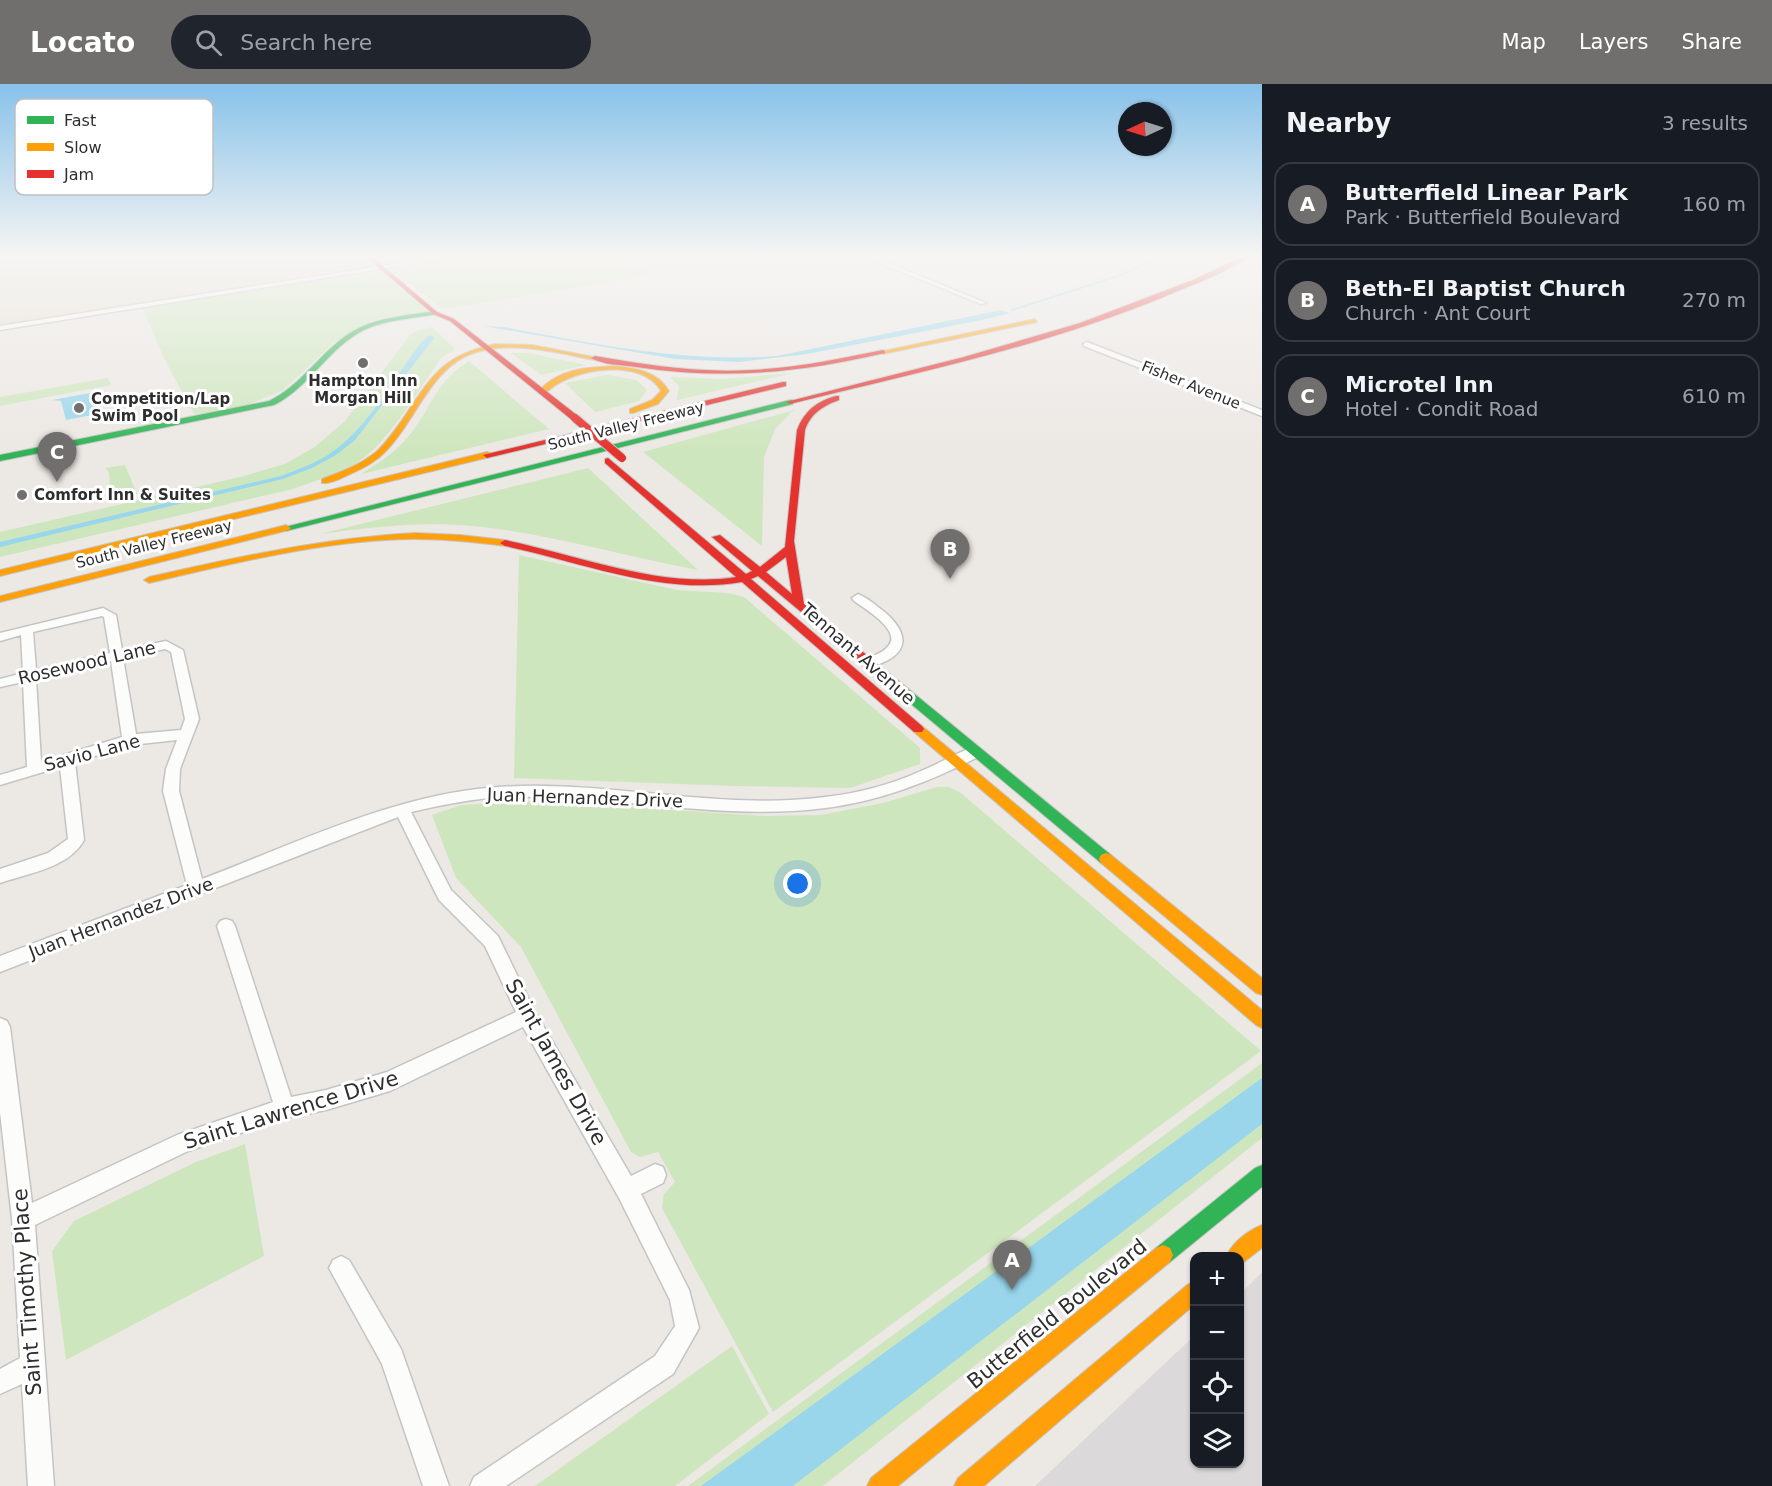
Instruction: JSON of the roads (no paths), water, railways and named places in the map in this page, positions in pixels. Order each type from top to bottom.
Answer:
[{"type":"main road","points":[[0,458],[247,409],[278,400],[300,385],[357,331],[394,320]]},
{"type":"main road","name":"Tennant Avenue","points":[[440,320],[542,392],[569,421]]},
{"type":"main road","name":"South Valley Freeway","points":[[479,348],[526,346],[655,368],[706,373],[744,372],[815,364],[1038,320]]},
{"type":"main road","name":"South Valley Freeway","points":[[0,573],[1038,320]]},
{"type":"main road","name":"South Valley Freeway","points":[[0,599],[1000,349],[1092,320]]},
{"type":"main road","points":[[0,573],[280,496],[346,473],[384,448],[444,366],[457,356],[479,348]]},
{"type":"main road","name":"Tennant Avenue","points":[[479,348],[615,460],[799,604],[1262,988]]},
{"type":"main road","points":[[799,604],[800,594],[789,549],[798,438],[807,416],[832,399],[1000,349]]},
{"type":"main road","points":[[486,456],[642,408],[661,399],[665,391],[658,380],[647,375],[632,370],[608,369],[554,379],[542,392]]},
{"type":"main road","name":"Tennant Avenue","points":[[615,460],[743,579],[1262,1020]]},
{"type":"main road","points":[[139,582],[321,543],[408,535],[492,540],[683,582],[703,584],[743,579],[771,565],[789,549]]},
{"type":"main road","points":[[0,613],[35,605]]},
{"type":"main road","name":"Butterfield Boulevard","points":[[879,1486],[1262,1175]]},
{"type":"main road","points":[[1243,1252],[1262,1235]]},
{"type":"main road","points":[[966,1486],[1190,1295]]},
{"type":"street","points":[[0,328],[48,320]]},
{"type":"street","name":"Fisher Avenue","points":[[1087,344],[1262,413]]},
{"type":"street","points":[[858,598],[885,619],[898,634],[898,642],[893,649],[869,663]]},
{"type":"street","points":[[0,637],[103,612],[110,615],[130,740]]},
{"type":"street","points":[[27,630],[34,769]]},
{"type":"street","name":"Rosewood Lane","points":[[0,683],[118,654],[166,645],[177,650],[192,719],[172,769],[171,791],[196,889]]},
{"type":"street","name":"Savio Lane","points":[[0,780],[130,740],[185,734]]},
{"type":"street","name":"Juan Hernandez Drive","points":[[0,964],[402,809],[435,801],[500,792],[763,805],[821,803],[872,795],[956,762],[975,752]]},
{"type":"street","points":[[0,876],[63,854],[73,847],[76,840],[67,759]]},
{"type":"street","name":"Saint James Drive","points":[[402,809],[445,895],[492,941],[527,1016],[627,1190],[681,1298],[687,1328],[664,1365],[483,1486]]},
{"type":"street","points":[[226,926],[285,1108]]},
{"type":"street","name":"Saint Lawrence Drive","points":[[23,1219],[184,1142],[285,1108],[326,1100],[390,1081],[527,1016]]},
{"type":"street","name":"Saint Timothy Place","points":[[0,1027],[23,1219],[41,1486]]},
{"type":"street","points":[[627,1190],[655,1174]]},
{"type":"street","points":[[341,1268],[392,1358],[436,1486]]},
{"type":"street","points":[[0,1382],[32,1365]]},
{"type":"water","points":[[950,320],[980,320],[807,354],[739,362],[675,359],[483,326],[504,327],[572,340],[674,354],[708,357],[777,356]]},
{"type":"water","points":[[429,335],[435,337],[355,440],[336,455],[312,468],[283,479],[0,547],[0,542],[281,476],[316,462],[335,450],[359,428],[419,345]]},
{"type":"water","name":"Competition/Lap Swim Pool","points":[[90,393],[97,414],[66,420],[61,401],[52,400]]},
{"type":"water","points":[[1262,1078],[1262,1124],[793,1486],[701,1486]]},
{"type":"place","name":"Hampton Inn Morgan Hill","points":[[363,363]]},
{"type":"place","name":"Competition/Lap Swim Pool","points":[[79,408]]},
{"type":"place","name":"Microtel Inn","points":[[57,482]]},
{"type":"place","name":"Comfort Inn & Suites","points":[[22,495]]},
{"type":"place","name":"Beth-El Baptist Church","points":[[950,579]]},
{"type":"place","name":"Butterfield Linear Park","points":[[1012,1290]]}]
